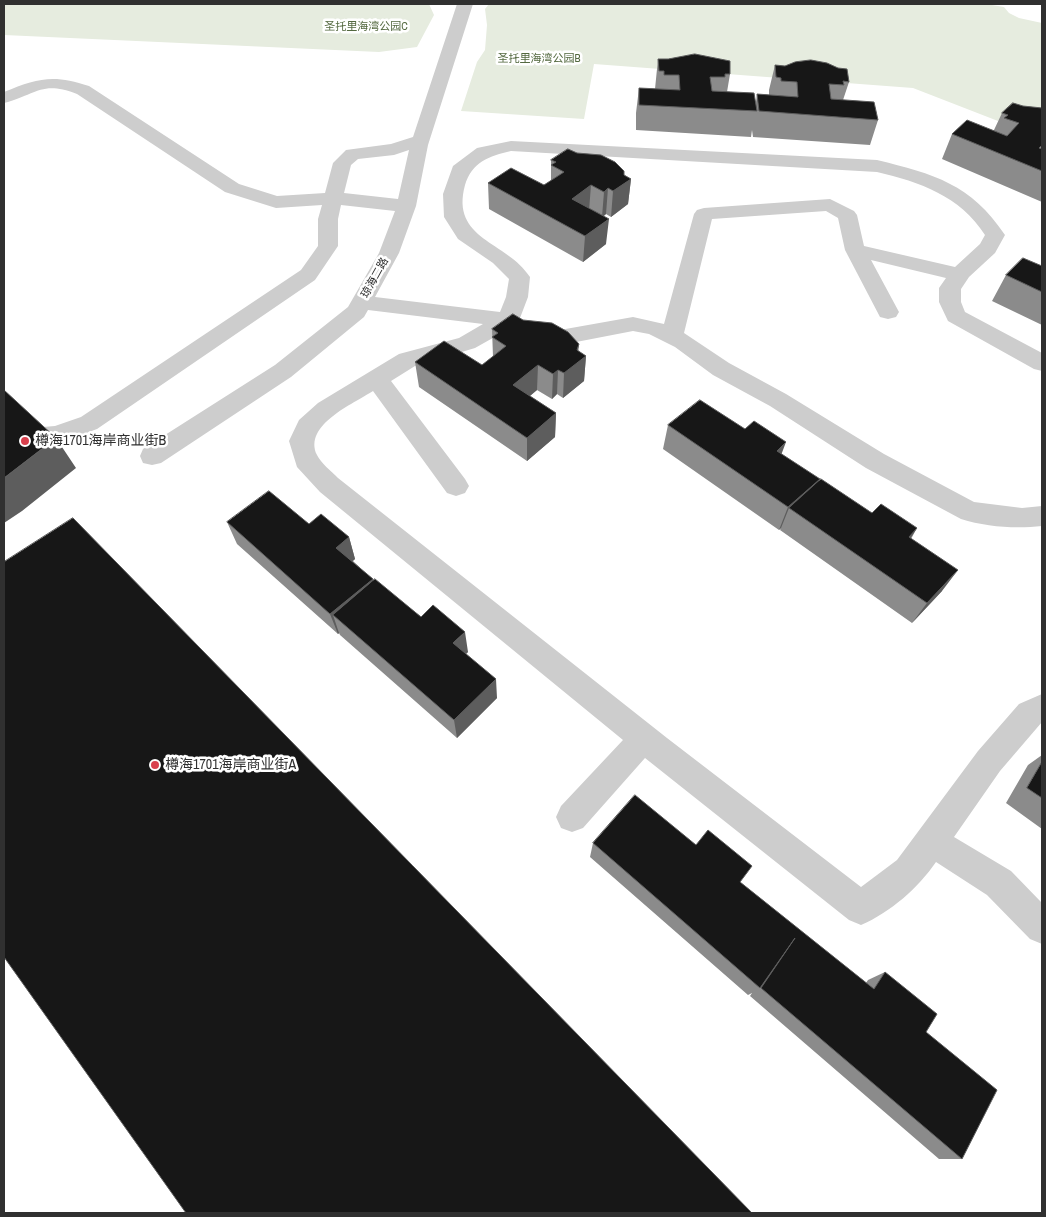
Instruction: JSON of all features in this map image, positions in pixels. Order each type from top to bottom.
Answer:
[{"type":"street","name":"琼海二路","points":[[152,456],[283,371],[356,312],[389,253],[406,206],[421,140],[465,4]]},
{"type":"street","points":[[4,98],[50,81],[63,82],[83,90],[232,188],[276,202],[332,198],[406,206]]},
{"type":"street","points":[[4,414],[26,437],[57,436],[89,423],[308,275],[328,246],[328,220],[342,163],[353,154],[394,149],[421,140]]},
{"type":"street","points":[[1042,363],[956,316],[950,302],[950,288],[960,275],[988,248],[994,235],[987,220],[968,200],[910,173],[877,166],[511,146],[484,152],[460,170],[453,194],[454,217],[465,235],[500,258],[520,277],[517,297],[508,320],[468,343],[407,360],[326,409],[307,426],[301,441],[306,460],[329,485],[644,738],[861,908],[909,872],[989,761],[1029,714],[1042,707]]},
{"type":"street","points":[[672,337],[704,214],[830,205],[847,216],[855,250],[888,312]]},
{"type":"street","points":[[855,250],[960,275]]},
{"type":"street","points":[[361,302],[508,320],[540,341],[633,324],[654,328],[836,435],[875,462],[970,512],[1022,518],[1042,516]]},
{"type":"street","points":[[377,379],[456,486]]},
{"type":"street","points":[[572,817],[644,738]]},
{"type":"street","points":[[932,841],[999,883],[1042,926]]},
{"type":"green space","name":"圣托里海湾公园C","points":[[4,4],[429,4],[434,15],[417,47],[379,52],[4,35]]},
{"type":"green space","name":"圣托里海湾公园B","points":[[489,4],[986,4],[1004,7],[1009,13],[1019,18],[1042,23],[1042,118],[1015,107],[998,121],[913,88],[594,64],[584,119],[461,111],[477,62],[485,50],[487,25],[485,9]]},
{"type":"building","points":[[695,54],[730,61],[730,74],[725,74],[725,77],[710,77],[712,91],[754,93],[757,111],[639,105],[639,88],[680,90],[679,75],[664,75],[664,71],[659,71],[658,59]]},
{"type":"building","points":[[811,60],[847,69],[849,82],[843,81],[844,85],[829,84],[831,99],[874,102],[878,120],[759,111],[757,94],[798,97],[797,82],[781,81],[781,78],[776,77],[775,65],[785,66],[795,62]]},
{"type":"building","points":[[1013,103],[1042,108],[1042,145],[1039,148],[1042,149],[1042,171],[952,134],[967,120],[1007,136],[1019,123],[1004,118],[1008,115],[1002,113]]},
{"type":"building","points":[[568,149],[577,153],[601,155],[615,162],[624,171],[624,175],[631,179],[613,191],[608,188],[604,192],[591,185],[572,199],[609,219],[585,236],[488,183],[511,168],[544,185],[564,172],[551,165],[556,162],[551,160]]},
{"type":"building","points":[[1023,258],[1042,266],[1042,292],[1006,275]]},
{"type":"building","points":[[513,314],[523,320],[552,323],[568,332],[579,344],[577,350],[586,356],[564,373],[558,370],[553,374],[538,365],[513,385],[556,413],[527,438],[415,362],[444,341],[482,365],[506,346],[492,337],[498,333],[492,329]]},
{"type":"building","points":[[4,390],[56,438],[4,478]]},
{"type":"building","points":[[700,400],[745,429],[754,421],[786,442],[777,451],[820,479],[788,507],[668,425]]},
{"type":"building","points":[[821,479],[872,513],[881,504],[917,528],[909,537],[958,570],[927,603],[789,508]]},
{"type":"building","points":[[269,491],[309,524],[321,514],[349,537],[336,548],[373,579],[330,614],[227,522]]},
{"type":"building","name":"樽海1701海岸商业街A","points":[[73,518],[752,1213],[186,1213],[4,957],[4,562]]},
{"type":"building","points":[[375,579],[421,617],[433,605],[465,632],[453,643],[496,679],[454,720],[333,615]]},
{"type":"building","points":[[1042,762],[1042,798],[1027,788]]},
{"type":"building","points":[[635,795],[696,845],[708,830],[752,866],[740,882],[874,989],[885,972],[937,1014],[926,1032],[997,1090],[962,1159],[761,988],[795,938],[760,988],[593,843]]},
{"type":"place","name":"樽海1701海岸商业街B","points":[[25,441]]},
{"type":"place","name":"樽海1701海岸商业街A","points":[[155,765]]}]
